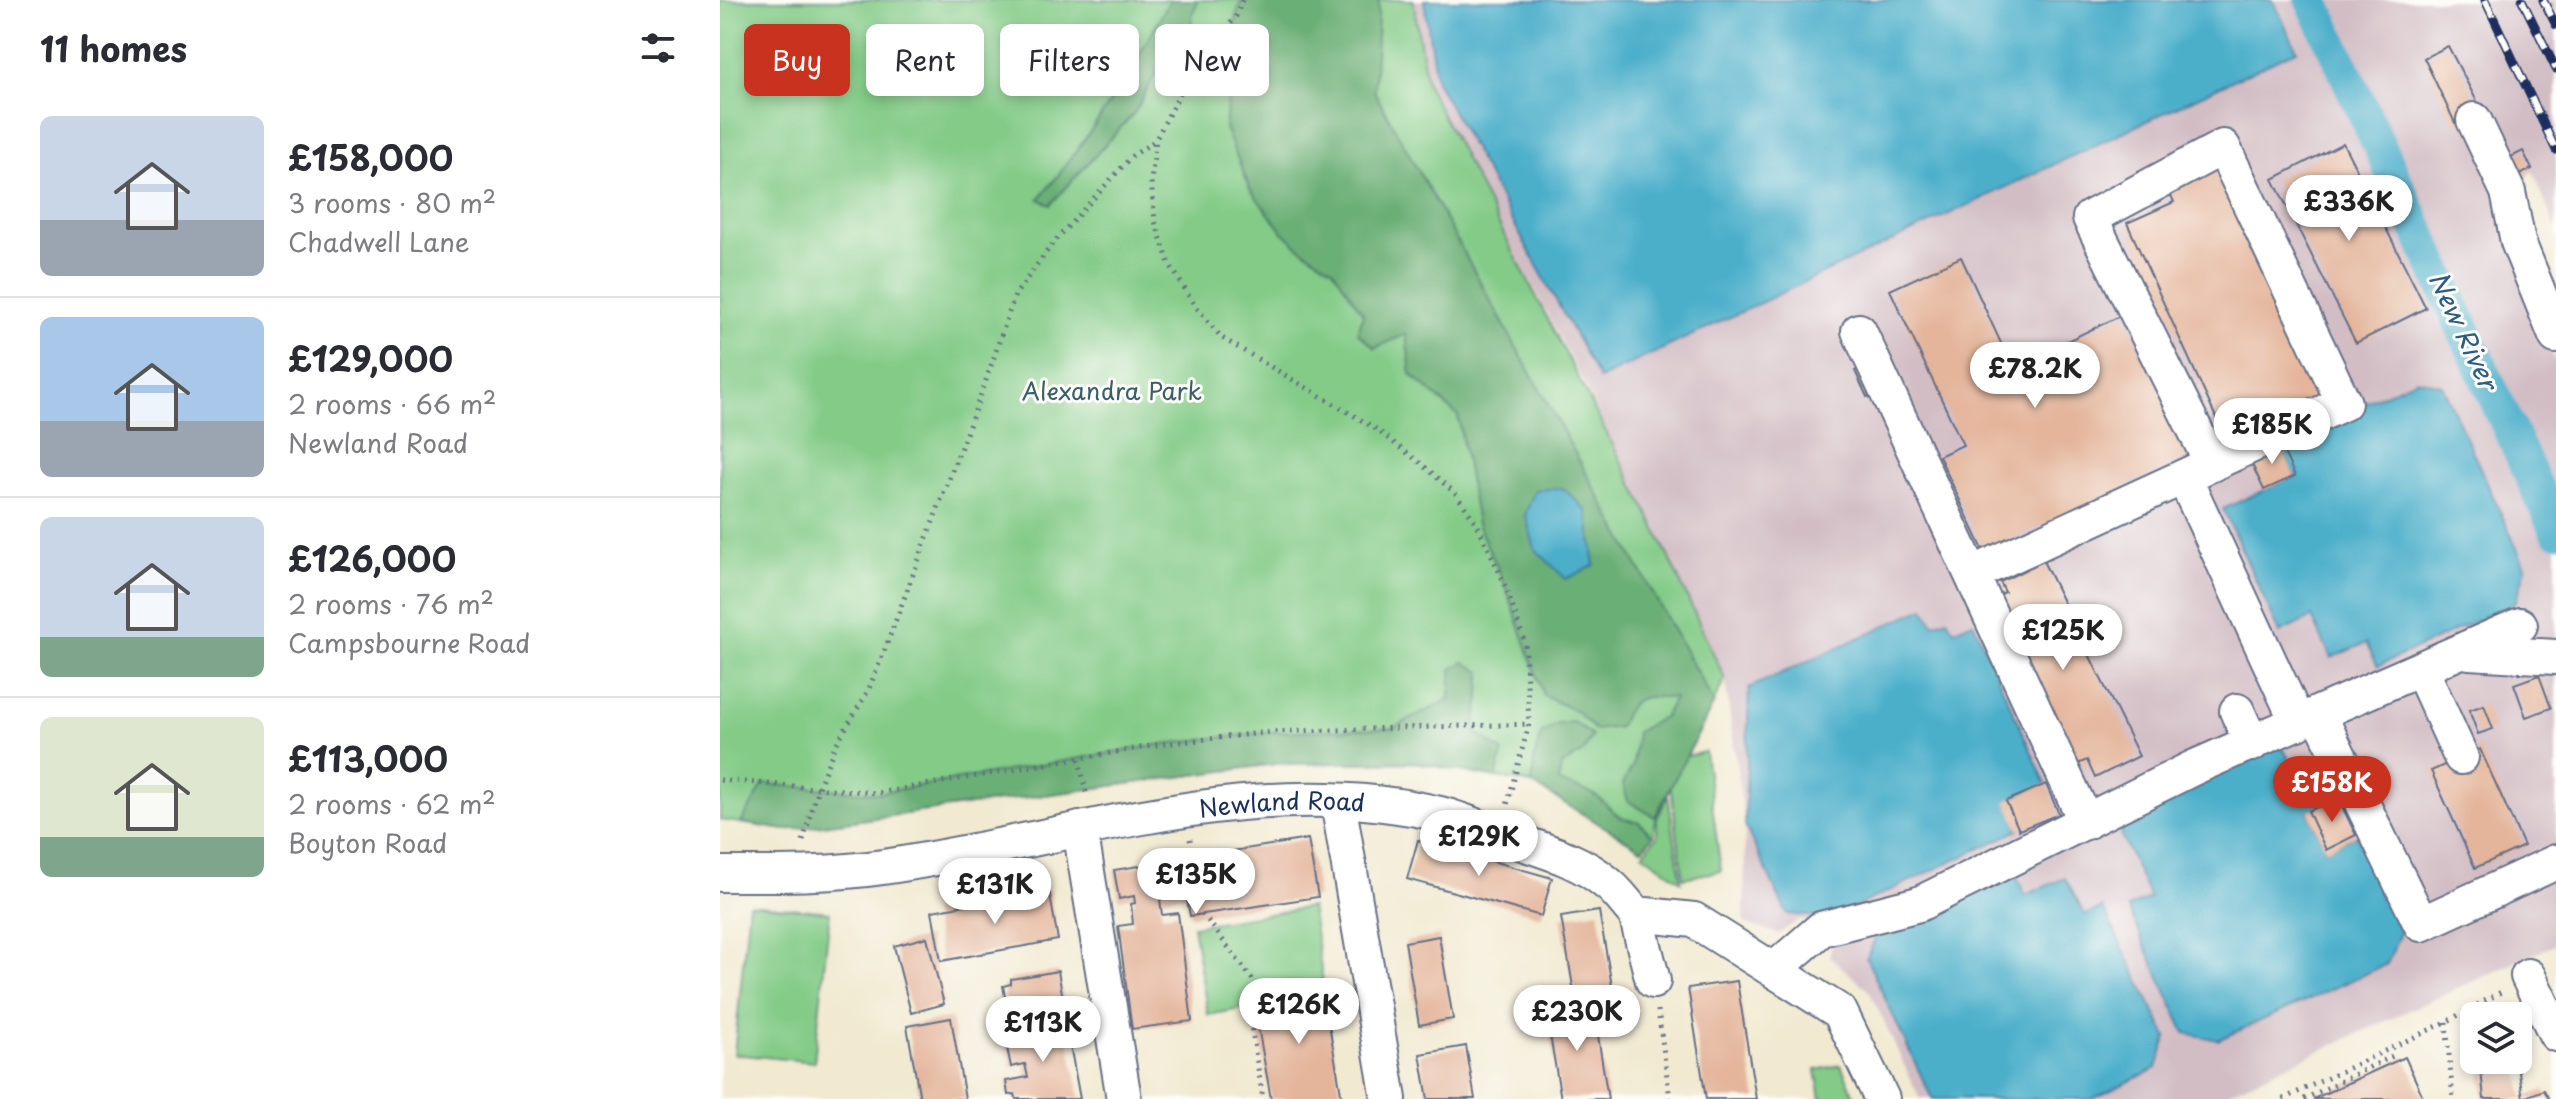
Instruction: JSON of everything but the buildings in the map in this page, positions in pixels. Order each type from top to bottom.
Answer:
[{"type":"street","points":[[2474,120],[2508,192],[2518,242],[2556,336]]},
{"type":"street","points":[[1972,574],[2198,470],[2344,403],[2223,147],[2090,218],[2198,470],[2194,514],[2421,924],[2556,862]]},
{"type":"street","points":[[1859,331],[2086,822]]},
{"type":"street","points":[[1774,970],[1821,929],[1919,904],[2193,768],[2520,625]]},
{"type":"street","points":[[2462,652],[2556,657]]},
{"type":"street","points":[[2421,669],[2461,757]]},
{"type":"street","points":[[2237,711],[2252,744]]},
{"type":"street","points":[[1338,802],[1389,1099]]},
{"type":"street","name":"Newland Road","points":[[720,874],[825,874],[887,866],[1233,804],[1338,802],[1389,805],[1441,815],[1578,863],[1608,883],[1636,914]]},
{"type":"street","points":[[1080,829],[1124,1099]]},
{"type":"street","points":[[1653,981],[1636,914],[1694,920],[1840,1012],[1882,1099]]},
{"type":"street","points":[[2528,976],[2556,1034]]},
{"type":"path","points":[[1242,0],[1236,16],[1182,89],[1156,139],[1151,181],[1155,221],[1169,263],[1195,306],[1222,338],[1373,427],[1455,493],[1477,524],[1504,582],[1525,643],[1529,724],[1500,835]]},
{"type":"path","points":[[802,874],[803,838],[818,788],[835,746],[868,691],[984,386],[1015,295],[1053,243],[1132,156],[1156,139]]},
{"type":"path","points":[[720,780],[878,793],[1163,744],[1270,732],[1529,724]]},
{"type":"path","points":[[1203,914],[1265,996],[1251,1005],[1249,1013],[1263,1099]]},
{"type":"path","points":[[2283,1099],[2446,1022],[2528,976]]},
{"type":"path","points":[[1653,981],[1670,1099]]},
{"type":"path","points":[[2446,1022],[2453,1099]]},
{"type":"path","points":[[2304,1099],[2395,1055]]},
{"type":"shaded area","points":[[1413,0],[2556,0],[2556,230],[2533,171],[2528,175],[2523,220],[2550,302],[2551,354],[2556,359],[2556,944],[2213,1099],[1920,1099],[1870,992],[1829,956],[1834,937],[1800,919],[1778,934],[1744,923],[1745,826],[1725,679],[1588,391],[1427,85]]},
{"type":"green space","name":"Alexandra Park","points":[[720,0],[1413,0],[1427,85],[1651,519],[1725,679],[1687,756],[1705,752],[1721,871],[1683,878],[1671,788],[1656,816],[1653,836],[1642,849],[1532,784],[1415,762],[1275,764],[785,830],[720,820]]},
{"type":"green space","points":[[1170,0],[1198,0],[1192,24],[1157,24]]},
{"type":"green space","points":[[1242,0],[1379,0],[1374,91],[1714,703],[1655,817],[1628,801],[1623,784],[1633,765],[1637,732],[1665,716],[1674,698],[1639,699],[1629,708],[1619,727],[1595,730],[1576,711],[1544,696],[1504,582],[1477,524],[1458,416],[1411,374],[1406,334],[1375,348],[1358,333],[1363,314],[1333,269],[1299,247],[1281,230],[1250,189],[1225,128],[1228,96],[1269,96],[1269,24],[1235,24]]},
{"type":"green space","points":[[1155,27],[1155,75],[1135,112],[1050,205],[1039,199],[1113,96],[1139,96],[1141,52]]},
{"type":"green space","points":[[1464,662],[1481,672],[1474,731],[1503,752],[1496,778],[1415,762],[1275,764],[785,830],[741,823],[764,784],[878,793],[1163,744],[1270,732],[1393,728],[1450,699],[1452,669]]},
{"type":"green space","points":[[1574,722],[1592,736],[1584,751],[1561,766],[1559,781],[1596,796],[1623,818],[1638,821],[1653,836],[1642,849],[1532,784],[1534,759],[1541,734],[1558,724]]},
{"type":"green space","points":[[1668,796],[1681,881],[1643,854],[1657,836],[1657,818]]},
{"type":"green space","points":[[749,904],[830,912],[814,1062],[734,1054]]},
{"type":"green space","points":[[1311,907],[1323,981],[1275,989],[1278,1002],[1208,1015],[1193,926]]},
{"type":"green space","points":[[1841,1065],[1856,1099],[1821,1099],[1816,1070]]},
{"type":"water","points":[[1424,0],[2273,0],[2297,50],[1599,379],[1436,81]]},
{"type":"water","points":[[2417,379],[2442,385],[2526,568],[2515,603],[2378,666],[2366,643],[2331,658],[2312,617],[2280,633],[2223,509],[2295,476],[2279,442]]},
{"type":"water","points":[[1563,488],[1587,511],[1595,565],[1566,579],[1535,549],[1525,514],[1535,490]]},
{"type":"water","points":[[1924,608],[1934,624],[1947,619],[1954,630],[1973,622],[2046,784],[2007,801],[2019,830],[1831,918],[1787,914],[1745,826],[1749,688]]},
{"type":"water","points":[[2281,744],[2292,765],[2319,755],[2338,798],[2308,812],[2326,850],[2356,835],[2400,933],[2387,964],[2218,1040],[2185,1033],[2128,908],[2150,898],[2115,822]]},
{"type":"water","points":[[2013,869],[2025,895],[2065,878],[2085,915],[2103,908],[2167,1037],[2157,1068],[2093,1099],[1932,1099],[1866,958],[1877,935]]},
{"type":"waterway","name":"New River","points":[[2312,0],[2556,530]]},
{"type":"railway","points":[[2485,0],[2556,150]]},
{"type":"railway","points":[[2522,0],[2556,69]]},
{"type":"railway","points":[[2543,0],[2556,25]]}]
